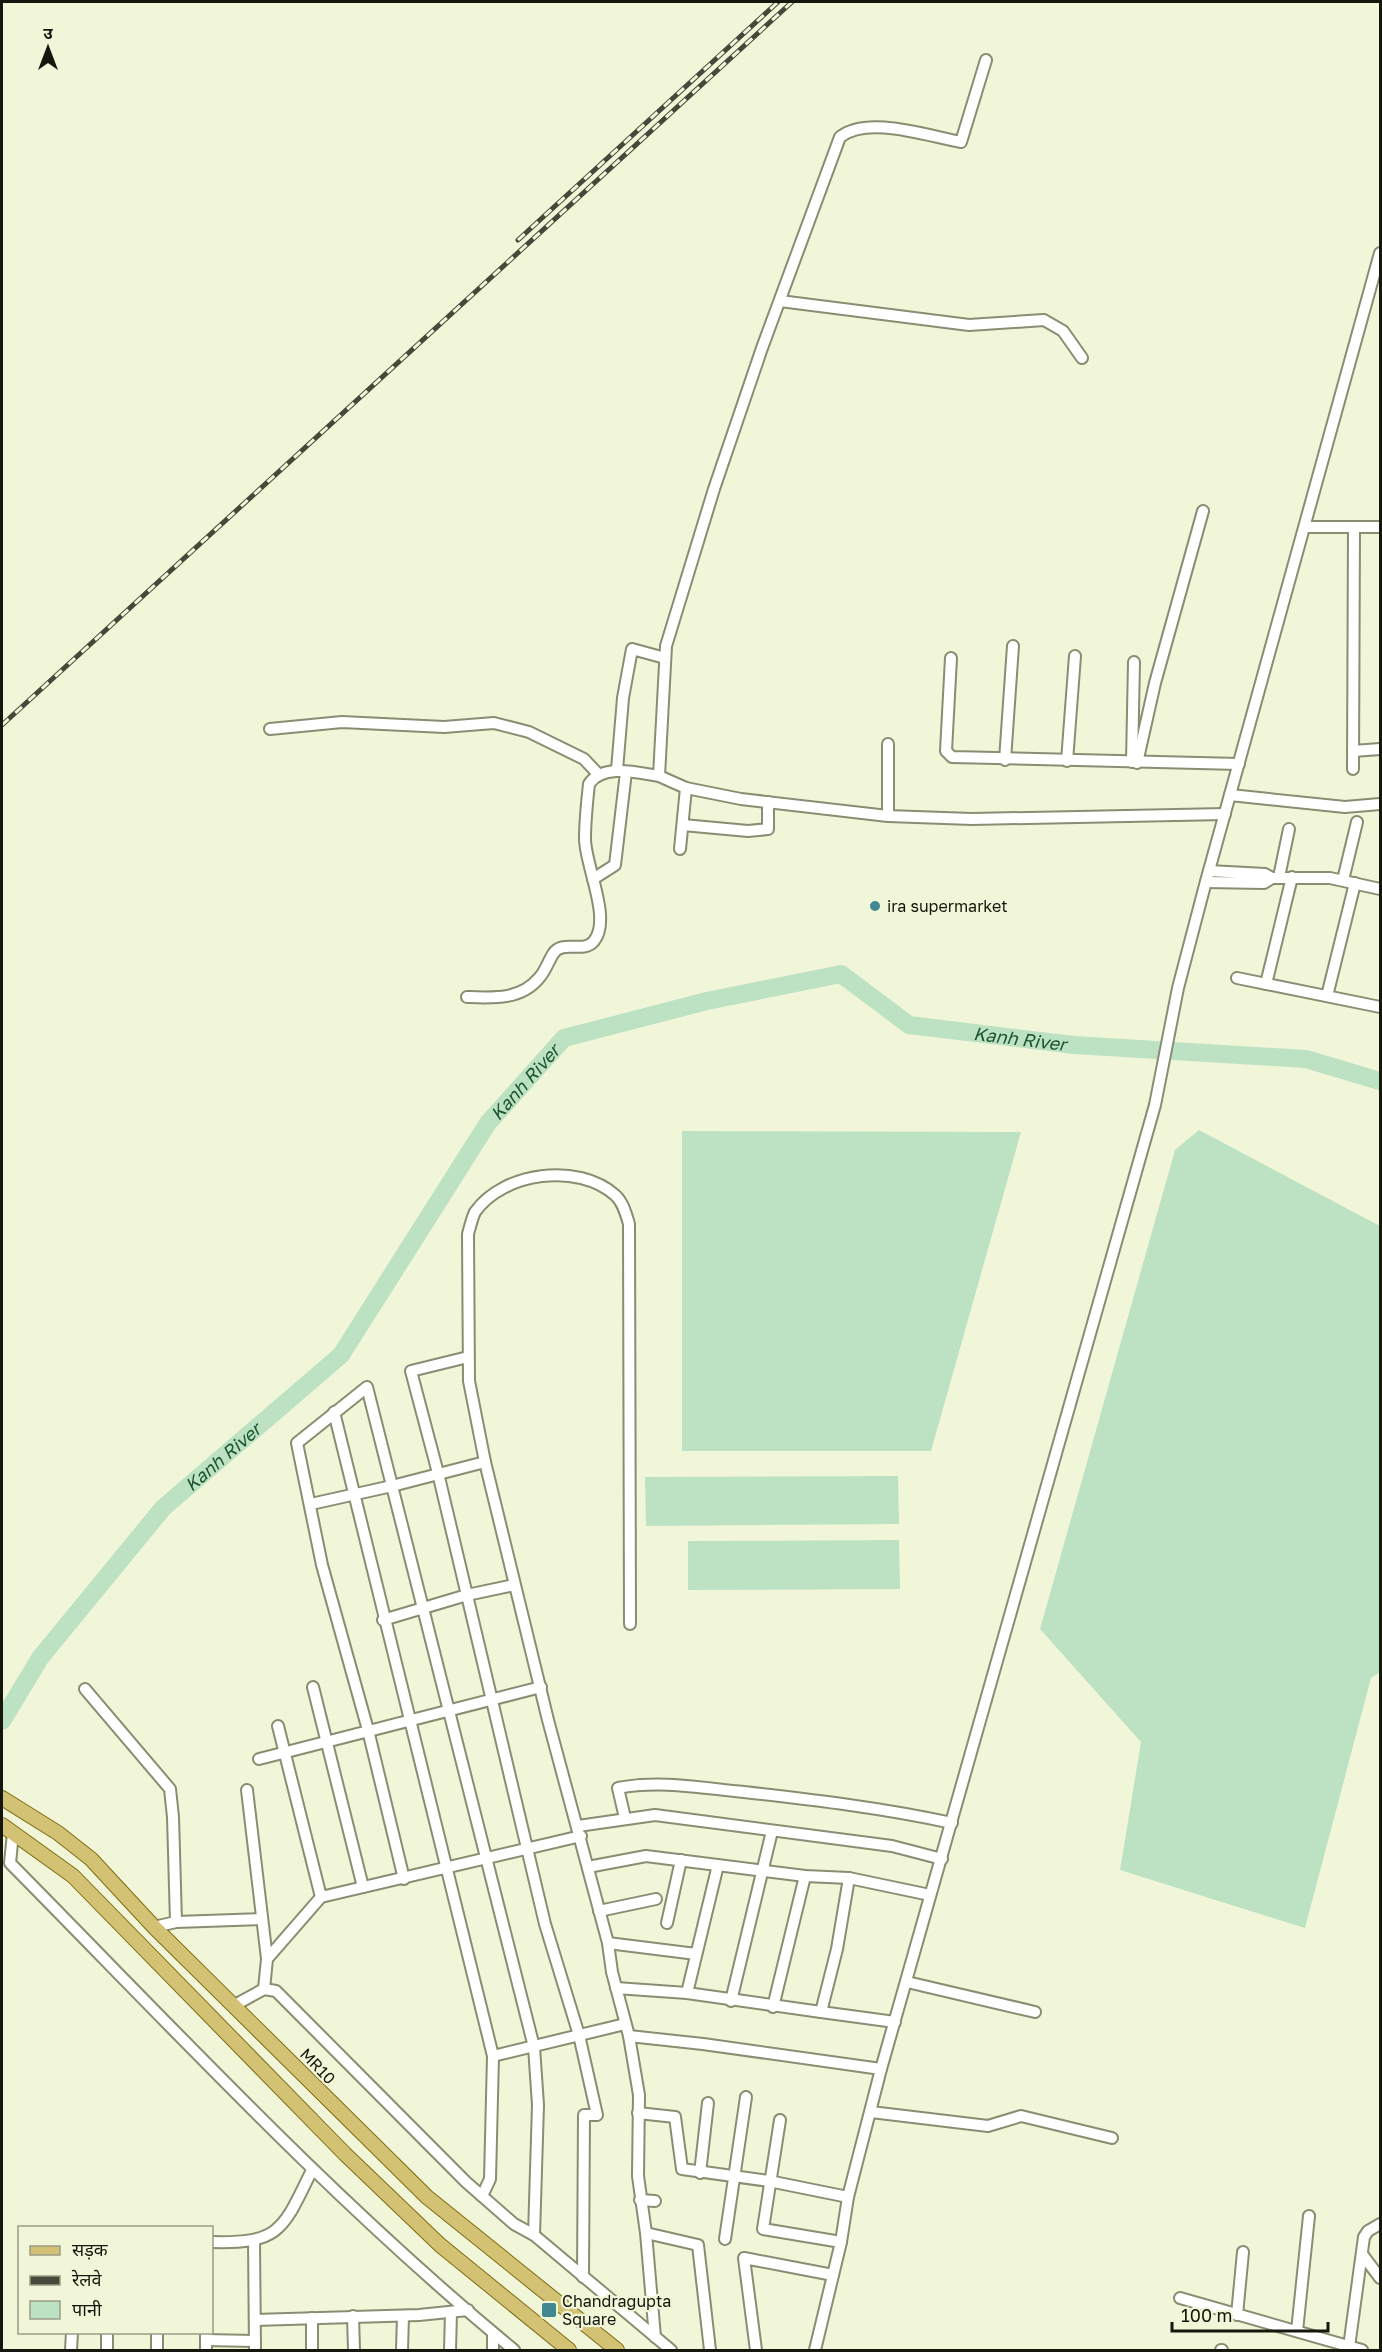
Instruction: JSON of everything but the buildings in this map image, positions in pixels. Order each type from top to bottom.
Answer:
[{"type":"main road","name":"MR10","points":[[2,1798],[58,1833],[91,1859],[154,1927],[427,2197],[617,2350]]},
{"type":"main road","points":[[7,1829],[73,1876],[345,2154],[440,2245],[569,2350]]},
{"type":"street","points":[[659,776],[666,646],[710,500],[840,137],[850,129],[881,127],[961,142],[986,60]]},
{"type":"street","points":[[815,2350],[841,2242],[848,2197],[881,2069],[1155,1105],[1178,988],[1207,876],[1380,253]]},
{"type":"street","points":[[780,301],[969,325],[1044,320],[1064,331],[1082,358]]},
{"type":"street","points":[[1135,763],[1203,511]]},
{"type":"street","points":[[1305,526],[1380,527]]},
{"type":"street","points":[[1353,769],[1354,527]]},
{"type":"street","points":[[1005,760],[1013,646]]},
{"type":"street","points":[[593,879],[615,865],[622,771],[623,698],[632,649],[665,658]]},
{"type":"street","points":[[1067,761],[1075,656]]},
{"type":"street","points":[[951,658],[946,751],[952,757],[1239,764]]},
{"type":"street","points":[[1134,662],[1135,763]]},
{"type":"street","points":[[270,729],[342,722],[444,727],[494,723],[529,732],[584,759],[599,775]]},
{"type":"street","points":[[888,744],[888,816]]},
{"type":"street","points":[[1353,751],[1380,749]]},
{"type":"street","points":[[467,997],[493,998],[521,992],[539,978],[554,952],[560,948],[588,946],[592,943],[599,921],[585,839],[589,784],[599,775],[622,771],[659,776],[686,788],[768,802],[888,816],[972,819],[1225,814]]},
{"type":"street","points":[[680,849],[686,788]]},
{"type":"street","points":[[1230,795],[1345,807],[1380,804]]},
{"type":"street","points":[[683,825],[748,831],[768,829],[768,802]]},
{"type":"street","points":[[1343,880],[1357,822]]},
{"type":"street","points":[[1275,878],[1289,829]]},
{"type":"street","points":[[1207,876],[1240,878],[1264,874],[1275,878],[1343,880],[1380,889]]},
{"type":"street","points":[[1266,984],[1292,877]]},
{"type":"street","points":[[1327,996],[1355,883]]},
{"type":"street","points":[[1237,978],[1380,1006]]},
{"type":"street","points":[[630,1624],[629,1224],[622,1205],[615,1195],[580,1178],[550,1175],[522,1179],[491,1196],[474,1213],[468,1234],[469,1380],[485,1462],[514,1585],[608,1943],[616,1988],[629,2036],[639,2095],[640,2200],[646,2233],[655,2337]]},
{"type":"street","points":[[468,1357],[411,1371],[529,1848],[545,1924],[579,2035],[597,2115],[584,2115],[583,2277]]},
{"type":"street","points":[[404,1879],[368,1730],[322,1565],[312,1504],[297,1443],[368,1387],[534,2047],[538,2105],[534,2235]]},
{"type":"street","points":[[334,1412],[355,1493],[383,1620],[448,1867],[493,2056],[490,2179],[482,2196]]},
{"type":"street","points":[[312,1504],[485,1462]]},
{"type":"street","points":[[383,1620],[466,1595],[514,1585]]},
{"type":"street","points":[[313,1687],[363,1887]]},
{"type":"street","points":[[259,1759],[541,1687]]},
{"type":"street","points":[[85,1689],[170,1789],[176,1922]]},
{"type":"street","points":[[278,1726],[321,1898]]},
{"type":"street","points":[[625,1818],[618,1788],[645,1783],[688,1785],[881,1808],[952,1823]]},
{"type":"street","points":[[247,1790],[267,1959],[264,1989]]},
{"type":"street","points":[[267,1959],[321,1898],[529,1848],[625,1818],[655,1815],[892,1846],[942,1859]]},
{"type":"street","points":[[7,1829],[10,1863],[158,2017],[387,2241],[514,2350]]},
{"type":"street","points":[[731,2001],[772,1831]]},
{"type":"street","points":[[588,1867],[646,1856],[805,1876],[849,1878],[930,1895]]},
{"type":"street","points":[[667,1923],[681,1860]]},
{"type":"street","points":[[687,1993],[718,1865]]},
{"type":"street","points":[[773,2007],[805,1876]]},
{"type":"street","points":[[821,2012],[837,1949],[849,1878]]},
{"type":"street","points":[[599,1911],[656,1899]]},
{"type":"street","points":[[154,1927],[176,1922],[262,1919]]},
{"type":"street","points":[[608,1943],[696,1954]]},
{"type":"street","points":[[907,1982],[1035,2012]]},
{"type":"street","points":[[616,1988],[687,1993],[773,2007],[895,2022]]},
{"type":"street","points":[[235,2005],[264,1989],[276,1991],[394,2111],[482,2196],[514,2224],[534,2235],[671,2350]]},
{"type":"street","points":[[493,2056],[625,2024]]},
{"type":"street","points":[[629,2036],[881,2069]]},
{"type":"street","points":[[725,2239],[746,2097]]},
{"type":"street","points":[[700,2173],[708,2103]]},
{"type":"street","points":[[871,2112],[988,2126],[1021,2116],[1112,2138]]},
{"type":"street","points":[[638,2113],[675,2117],[682,2169],[769,2181],[848,2197]]},
{"type":"street","points":[[780,2120],[763,2229],[841,2242]]},
{"type":"street","points":[[213,2242],[254,2241],[271,2234],[288,2217],[312,2170]]},
{"type":"street","points":[[640,2200],[655,2200]]},
{"type":"street","points":[[1297,2331],[1309,2216]]},
{"type":"street","points":[[1349,2347],[1362,2254],[1368,2231],[1380,2224]]},
{"type":"street","points":[[646,2233],[699,2245],[711,2350]]},
{"type":"street","points":[[206,2341],[255,2346],[254,2241]]},
{"type":"street","points":[[1237,2316],[1244,2252]]},
{"type":"street","points":[[1362,2254],[1380,2278]]},
{"type":"street","points":[[756,2350],[744,2258],[833,2275]]},
{"type":"street","points":[[1180,2298],[1362,2350]]},
{"type":"street","points":[[255,2320],[403,2316],[468,2310]]},
{"type":"street","points":[[450,2350],[451,2312]]},
{"type":"street","points":[[353,2316],[354,2350]]},
{"type":"street","points":[[402,2350],[403,2316]]},
{"type":"street","points":[[312,2318],[312,2350]]},
{"type":"street","points":[[493,2333],[493,2350]]},
{"type":"street","points":[[71,2350],[72,2334]]},
{"type":"street","points":[[107,2334],[107,2350]]},
{"type":"street","points":[[157,2334],[157,2350]]},
{"type":"water","points":[[1199,1130],[1380,1226],[1380,1672],[1371,1678],[1305,1928],[1120,1870],[1141,1742],[1040,1629],[1175,1150]]},
{"type":"water","points":[[682,1131],[1021,1132],[931,1451],[682,1451]]},
{"type":"water","points":[[898,1476],[899,1524],[646,1526],[645,1477]]},
{"type":"water","points":[[899,1540],[900,1589],[688,1590],[688,1541]]},
{"type":"waterway","name":"Kanh River","points":[[2,1721],[40,1658],[163,1508],[341,1355],[488,1123],[564,1038],[707,1001],[841,974],[909,1025],[1074,1045],[1306,1059],[1380,1081]]},
{"type":"railway","points":[[518,240],[778,2]]},
{"type":"railway","points":[[2,725],[792,2]]},
{"type":"place","name":"ira supermarket","points":[[875,906]]},
{"type":"place","name":"Chandragupta Square","points":[[549,2310]]}]
